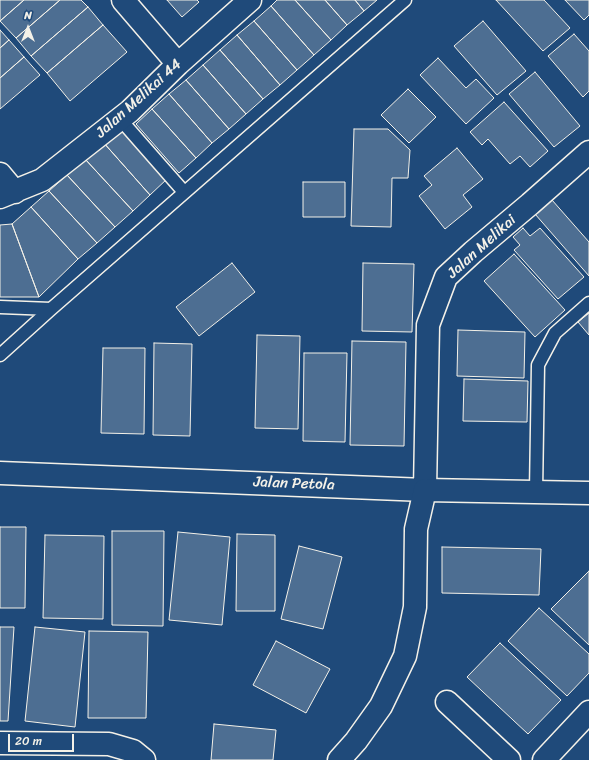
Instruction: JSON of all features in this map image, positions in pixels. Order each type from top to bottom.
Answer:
[{"type":"street","points":[[124,0],[178,64]]},
{"type":"street","name":"Jalan Melikai 44","points":[[7,195],[42,180],[130,111],[178,64],[250,0]]},
{"type":"street","name":"Jalan Melikai","points":[[339,760],[356,741],[380,706],[404,656],[415,607],[416,529],[425,490],[428,325],[446,277],[589,152]]},
{"type":"street","points":[[0,174],[7,195]]},
{"type":"street","name":"Jalan Petola","points":[[0,473],[425,490],[589,493]]},
{"type":"street","points":[[447,702],[509,760]]},
{"type":"street","points":[[544,760],[589,712]]},
{"type":"street","points":[[0,743],[109,744],[133,751],[144,760]]},
{"type":"lane","points":[[0,355],[184,192],[405,0]]},
{"type":"lane","points":[[120,119],[184,192]]},
{"type":"lane","points":[[536,492],[538,365],[555,333],[589,303]]},
{"type":"lane","points":[[0,307],[51,309]]},
{"type":"building","points":[[0,0],[24,0],[0,21]]},
{"type":"building","points":[[24,0],[60,0],[16,38],[0,21]]},
{"type":"building","points":[[60,0],[81,0],[88,7],[31,56],[16,38]]},
{"type":"building","points":[[167,0],[197,0],[199,2],[182,17]]},
{"type":"building","points":[[277,0],[295,0],[331,40],[314,55],[271,6]]},
{"type":"building","points":[[295,0],[325,0],[347,25],[331,40]]},
{"type":"building","points":[[325,0],[355,0],[364,11],[347,25]]},
{"type":"building","points":[[355,0],[377,0],[364,11]]},
{"type":"building","points":[[496,0],[544,0],[570,28],[543,51]]},
{"type":"building","points":[[565,0],[589,0],[589,15],[584,20]]},
{"type":"building","points":[[271,6],[314,55],[297,70],[254,21]]},
{"type":"building","points":[[88,7],[103,25],[47,73],[31,56]]},
{"type":"building","points":[[254,21],[297,70],[280,85],[237,35]]},
{"type":"building","points":[[483,21],[526,71],[497,95],[454,46]]},
{"type":"building","points":[[103,25],[127,52],[70,101],[47,73]]},
{"type":"building","points":[[0,30],[9,40],[0,48]]},
{"type":"building","points":[[574,34],[589,51],[589,91],[583,97],[548,56]]},
{"type":"building","points":[[237,35],[280,85],[263,99],[220,50]]},
{"type":"building","points":[[9,40],[24,57],[0,78],[0,48]]},
{"type":"building","points":[[220,50],[263,99],[246,114],[203,65]]},
{"type":"building","points":[[24,57],[40,75],[0,109],[0,78]]},
{"type":"building","points":[[438,58],[466,88],[476,79],[494,98],[466,124],[420,75]]},
{"type":"building","points":[[203,65],[246,114],[229,129],[186,80]]},
{"type":"building","points":[[535,72],[580,126],[554,147],[509,94]]},
{"type":"building","points":[[186,80],[229,129],[212,143],[169,94]]},
{"type":"building","points":[[408,89],[436,117],[409,143],[381,115]]},
{"type":"building","points":[[169,94],[212,143],[196,158],[152,109]]},
{"type":"building","points":[[504,102],[548,151],[530,167],[520,156],[510,164],[488,139],[482,145],[470,132]]},
{"type":"building","points":[[152,109],[196,158],[179,173],[136,124]]},
{"type":"building","points":[[121,126],[168,178],[150,195],[103,142]]},
{"type":"building","points":[[354,129],[388,129],[410,150],[408,178],[392,178],[391,227],[351,226]]},
{"type":"building","points":[[103,142],[150,195],[133,211],[85,159]]},
{"type":"building","points":[[457,148],[483,179],[463,195],[472,207],[445,229],[419,196],[432,185],[424,176]]},
{"type":"building","points":[[85,159],[133,211],[115,227],[67,175]]},
{"type":"building","points":[[67,175],[115,227],[97,243],[49,191]]},
{"type":"building","points":[[303,182],[345,182],[345,217],[303,217]]},
{"type":"building","points":[[49,191],[97,243],[78,259],[31,207]]},
{"type":"building","points":[[552,200],[589,242],[589,276],[535,214]]},
{"type":"building","points":[[31,207],[78,259],[39,297],[12,224]]},
{"type":"building","points":[[12,224],[39,297],[0,297],[0,225]]},
{"type":"building","points":[[523,228],[530,236],[540,228],[584,277],[558,299],[514,250],[520,245],[513,237]]},
{"type":"building","points":[[514,254],[565,310],[535,337],[484,281]]},
{"type":"building","points":[[232,263],[255,292],[199,336],[176,307]]},
{"type":"building","points":[[363,263],[414,264],[412,332],[362,331]]},
{"type":"building","points":[[589,313],[589,335],[578,322]]},
{"type":"building","points":[[458,330],[525,332],[524,378],[457,376]]},
{"type":"building","points":[[257,335],[300,336],[298,429],[255,428]]},
{"type":"building","points":[[352,341],[406,342],[404,446],[350,445]]},
{"type":"building","points":[[154,343],[192,344],[190,436],[153,435]]},
{"type":"building","points":[[103,348],[145,348],[144,434],[101,433]]},
{"type":"building","points":[[304,353],[347,353],[345,442],[303,441]]},
{"type":"building","points":[[464,379],[528,381],[527,422],[463,421]]},
{"type":"building","points":[[0,527],[26,527],[25,608],[0,608]]},
{"type":"building","points":[[112,531],[164,531],[163,626],[112,625]]},
{"type":"building","points":[[178,532],[230,537],[222,625],[169,620]]},
{"type":"building","points":[[237,534],[275,535],[275,611],[236,611]]},
{"type":"building","points":[[45,535],[104,536],[103,619],[43,618]]},
{"type":"building","points":[[299,546],[342,557],[323,629],[281,619]]},
{"type":"building","points":[[442,547],[541,549],[539,595],[442,593]]},
{"type":"building","points":[[589,571],[589,645],[551,609]]},
{"type":"building","points":[[539,608],[589,654],[589,673],[567,696],[508,641]]},
{"type":"building","points":[[0,627],[14,627],[8,721],[0,721]]},
{"type":"building","points":[[35,627],[85,632],[75,727],[25,721]]},
{"type":"building","points":[[89,631],[148,632],[146,718],[88,718]]},
{"type":"building","points":[[276,641],[330,669],[306,713],[253,685]]},
{"type":"building","points":[[500,643],[561,700],[528,734],[467,677]]},
{"type":"building","points":[[214,724],[276,730],[273,760],[211,760]]}]
